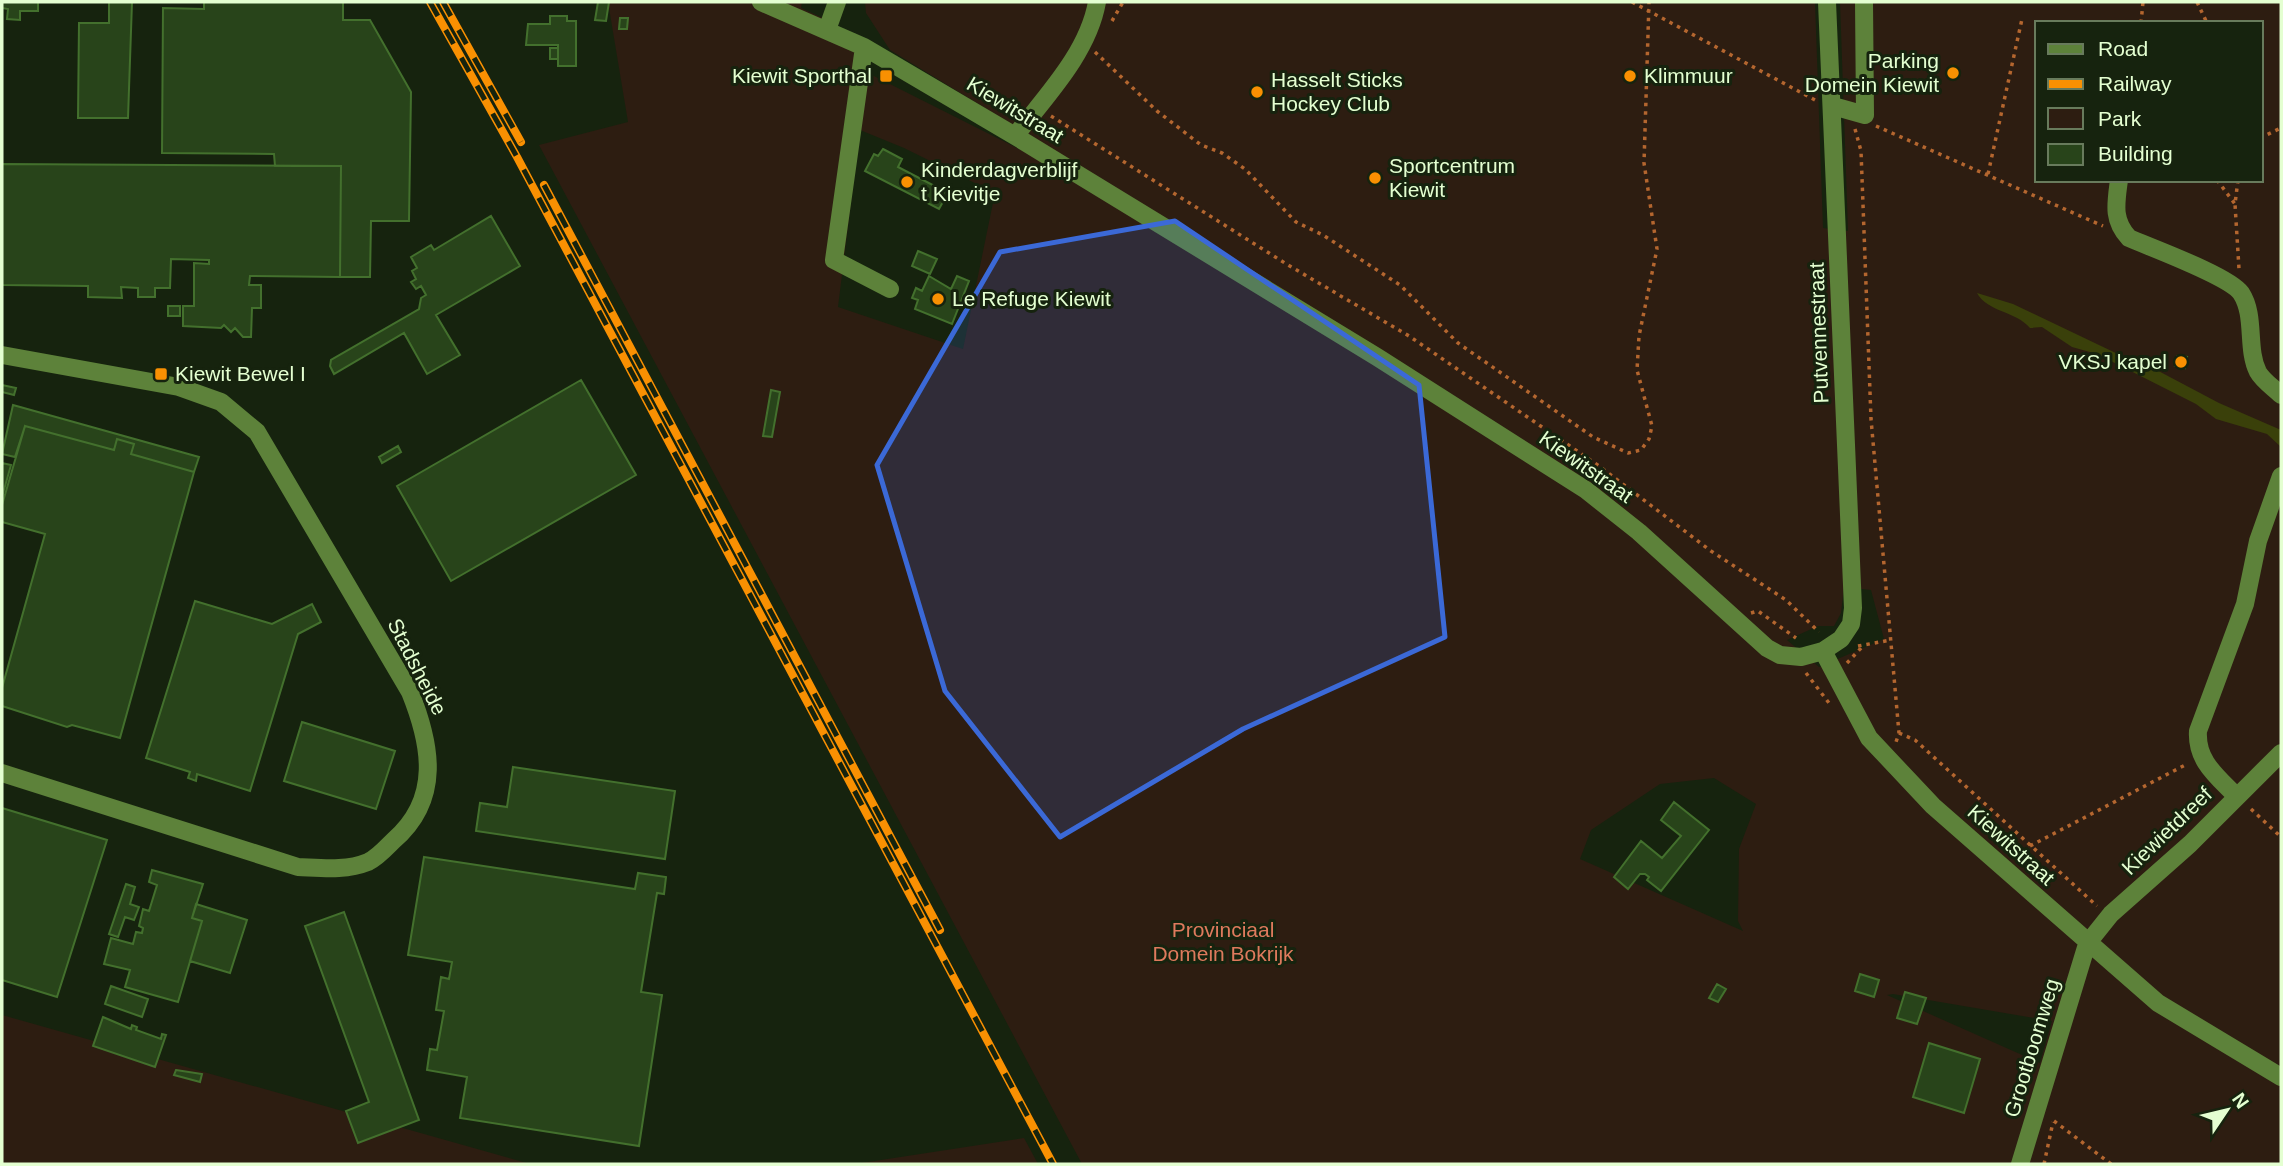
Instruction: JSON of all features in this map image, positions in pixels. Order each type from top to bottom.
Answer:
[{"type":"street","name":"Kiewitstraat","points":[[761,2],[864,47],[1015,136],[1377,357],[1586,490],[1640,532],[1739,624],[1780,654],[1801,657],[1823,651],[1855,715],[1891,763],[1933,806],[2087,944],[2158,1003],[2281,1077]]},
{"type":"street","points":[[827,30],[837,2]]},
{"type":"street","points":[[1015,136],[1074,58],[1094,17],[1097,2]]},
{"type":"street","name":"Putvennestraat","points":[[1823,651],[1841,639],[1851,624],[1853,608],[1827,2]]},
{"type":"street","points":[[1833,108],[1865,115],[1864,2]]},
{"type":"street","points":[[864,47],[834,260],[890,289]]},
{"type":"street","points":[[2119,182],[2115,211],[2119,227],[2129,237],[2224,280],[2241,293],[2249,318],[2252,351],[2259,374],[2281,395]]},
{"type":"street","name":"Stadsheide","points":[[2,355],[179,387],[221,402],[257,432],[410,692],[425,729],[429,760],[427,785],[418,811],[398,837],[370,861],[335,869],[298,867],[2,773]]},
{"type":"street","points":[[2236,796],[2197,748],[2198,731],[2245,604],[2258,541],[2281,476]]},
{"type":"street","name":"Kiewietdreef","points":[[2087,944],[2111,914],[2190,844],[2281,753]]},
{"type":"street","name":"Grootboomweg","points":[[2020,1164],[2087,944]]},
{"type":"path","points":[[1105,32],[1123,2]]},
{"type":"path","points":[[1632,2],[1833,108]]},
{"type":"path","points":[[1100,42],[1095,52],[1157,111],[1200,145],[1222,153],[1245,169],[1296,222],[1323,235],[1400,285],[1458,343],[1593,437],[1628,453],[1641,450],[1649,439],[1652,426],[1637,370],[1641,319],[1657,250],[1644,163],[1649,2]]},
{"type":"path","points":[[2141,21],[2143,2]]},
{"type":"path","points":[[2197,2],[2206,21]]},
{"type":"path","points":[[1988,175],[2022,19]]},
{"type":"path","points":[[1037,107],[1287,265],[1409,336],[1599,466],[1711,551],[1786,600],[1821,631],[1811,635]]},
{"type":"path","points":[[1852,114],[2108,228],[2119,227]]},
{"type":"path","points":[[1852,114],[1861,151],[1871,419],[1899,733],[1891,763]]},
{"type":"path","points":[[2262,137],[2281,128]]},
{"type":"path","points":[[2218,182],[2235,204]]},
{"type":"path","points":[[2238,182],[2235,204],[2241,293]]},
{"type":"path","points":[[1739,624],[1758,611],[1787,633],[1802,638]]},
{"type":"path","points":[[1848,645],[1862,647],[1891,640]]},
{"type":"path","points":[[1842,667],[1862,647]]},
{"type":"path","points":[[1899,733],[1915,740],[2096,905],[2111,914]]},
{"type":"path","points":[[2030,846],[2202,756]]},
{"type":"path","points":[[2236,796],[2281,837]]},
{"type":"path","points":[[2044,1164],[2054,1120],[2111,1164]]},
{"type":"highlighted area","points":[[1175,221],[1419,385],[1445,637],[1243,729],[1060,837],[945,691],[877,465],[1000,252]]},
{"type":"green space","name":"Provinciaal Domein Bokrijk","points":[[608,2],[802,2],[801,8],[836,24],[868,73],[1023,151],[1362,339],[890,50],[866,13],[865,2],[1815,2],[1823,228],[1848,231],[1840,2],[2281,2],[2281,1164],[1082,1164],[539,145],[628,122]],"holes":[[[860,130],[904,148],[995,193],[963,349],[838,307]],[[1844,587],[1871,590],[1884,639],[1819,667],[1787,640],[1818,626],[1834,626],[1841,613]],[[1714,778],[1756,804],[1739,849],[1738,921],[1743,931],[1580,859],[1591,830],[1660,784]],[[1887,995],[2052,1021],[2040,1063]]]},
{"type":"green space","points":[[2,1015],[530,1164],[2,1164]]},
{"type":"green space","points":[[1024,1138],[1038,1164],[855,1164]]},
{"type":"shaded area","points":[[1977,293],[2013,304],[2281,430],[2281,447],[2267,434],[2216,419],[2196,404],[2097,354],[2072,347],[2042,327],[2030,328],[2017,318],[1994,308]]},
{"type":"building","points":[[2,2],[38,2],[38,11],[20,11],[20,20],[7,19],[8,9],[2,8]]},
{"type":"building","points":[[109,2],[132,2],[128,118],[78,118],[79,23],[109,23]]},
{"type":"building","points":[[204,2],[343,2],[343,20],[370,20],[411,92],[409,221],[371,221],[370,277],[340,277],[341,166],[275,166],[274,154],[162,153],[163,8],[204,9]]},
{"type":"building","points":[[598,2],[609,2],[606,21],[595,20]]},
{"type":"building","points":[[550,16],[567,16],[567,21],[576,21],[576,66],[558,66],[558,45],[526,45],[528,24],[550,24]]},
{"type":"building","points":[[620,18],[628,18],[627,29],[619,29]]},
{"type":"building","points":[[550,48],[558,48],[558,59],[550,59]]},
{"type":"building","name":"Klimmuur","points":[[1625,72],[1635,72],[1635,80],[1626,81]]},
{"type":"building","name":"Kinderdagverblijf t Kievitje","points":[[883,149],[902,159],[898,167],[948,193],[939,209],[865,171],[874,154],[878,156]]},
{"type":"building","points":[[2,164],[341,166],[340,277],[250,276],[249,285],[261,285],[261,308],[252,308],[251,337],[243,337],[235,328],[231,332],[224,325],[221,328],[183,326],[183,306],[194,306],[194,263],[209,264],[209,260],[171,259],[170,288],[155,288],[155,297],[138,297],[138,288],[121,287],[122,298],[88,297],[88,286],[2,285]]},
{"type":"building","points":[[491,216],[520,266],[436,315],[460,355],[427,374],[404,333],[334,374],[330,366],[331,360],[419,309],[421,298],[426,295],[421,286],[416,289],[411,282],[416,279],[412,271],[417,268],[411,257],[431,245],[434,250]]},
{"type":"building","points":[[918,251],[937,259],[930,274],[912,266]]},
{"type":"building","name":"Le Refuge Kiewit","points":[[929,276],[951,289],[957,276],[969,281],[952,324],[915,309],[918,300],[912,298],[916,288],[922,291]]},
{"type":"building","points":[[168,306],[180,306],[180,316],[168,316]]},
{"type":"building","name":"VKSJ kapel","points":[[2177,356],[2187,357],[2185,368],[2175,366]]},
{"type":"building","points":[[581,380],[636,475],[451,581],[397,486]]},
{"type":"building","points":[[2,385],[16,388],[14,395],[2,392]]},
{"type":"building","points":[[771,390],[780,392],[772,437],[763,436]]},
{"type":"building","points":[[13,405],[199,457],[194,472],[131,454],[134,444],[117,439],[114,450],[25,426],[15,457],[2,454]]},
{"type":"building","points":[[25,426],[114,450],[117,439],[134,444],[131,454],[194,472],[120,738],[72,725],[67,727],[2,706],[2,688],[45,534],[2,522],[2,505]]},
{"type":"building","points":[[398,446],[401,452],[382,463],[379,457]]},
{"type":"building","points":[[2,463],[11,465],[2,497]]},
{"type":"building","points":[[195,601],[272,624],[312,604],[321,622],[298,634],[250,791],[197,774],[196,781],[188,778],[190,772],[146,758]]},
{"type":"building","points":[[302,722],[395,751],[376,809],[284,781]]},
{"type":"building","points":[[513,767],[675,791],[665,859],[476,831],[480,803],[507,807]]},
{"type":"building","points":[[1674,802],[1709,830],[1661,891],[1647,880],[1649,877],[1645,874],[1640,874],[1628,889],[1614,877],[1641,841],[1662,858],[1681,836],[1661,820]]},
{"type":"building","points":[[2,808],[107,840],[57,997],[2,980]]},
{"type":"building","points":[[424,857],[635,889],[638,873],[666,877],[664,894],[657,893],[641,992],[662,995],[639,1146],[460,1118],[467,1077],[427,1070],[430,1049],[437,1050],[444,1011],[436,1010],[441,977],[449,979],[452,962],[408,955]]},
{"type":"building","points":[[152,870],[203,884],[192,918],[202,921],[178,1002],[125,987],[130,970],[104,964],[111,938],[133,944],[136,932],[142,933],[143,928],[139,926],[143,909],[149,911],[157,885],[149,882]]},
{"type":"building","points":[[126,884],[135,887],[130,904],[139,907],[134,920],[125,917],[118,937],[109,934]]},
{"type":"building","points":[[196,904],[247,920],[230,973],[190,961],[202,921],[192,918]]},
{"type":"building","points":[[344,912],[419,1120],[358,1143],[346,1111],[369,1102],[305,926]]},
{"type":"building","points":[[1860,974],[1879,980],[1874,997],[1855,991]]},
{"type":"building","points":[[1717,984],[1726,989],[1718,1002],[1709,998]]},
{"type":"building","points":[[111,986],[148,999],[142,1017],[105,1004]]},
{"type":"building","points":[[1905,992],[1926,998],[1917,1024],[1897,1018]]},
{"type":"building","points":[[103,1017],[131,1029],[132,1025],[137,1027],[136,1030],[161,1039],[162,1034],[166,1035],[155,1067],[93,1046]]},
{"type":"building","points":[[1929,1043],[1980,1059],[1964,1113],[1913,1097]]},
{"type":"building","points":[[176,1070],[202,1074],[200,1082],[174,1075]]},
{"type":"railway","points":[[430,2],[517,157],[1053,1164]]},
{"type":"railway","points":[[443,2],[521,142]]},
{"type":"railway","points":[[544,185],[940,930]]},
{"type":"place","name":"Parking Domein Kiewit","points":[[1953,73]]},
{"type":"place","name":"Kiewit Sporthal","points":[[886,76]]},
{"type":"place","name":"Klimmuur","points":[[1630,76]]},
{"type":"place","name":"Hasselt Sticks Hockey Club","points":[[1257,92]]},
{"type":"place","name":"Sportcentrum Kiewit","points":[[1375,178]]},
{"type":"place","name":"Kinderdagverblijf t Kievitje","points":[[907,182]]},
{"type":"place","name":"Le Refuge Kiewit","points":[[938,299]]},
{"type":"place","name":"VKSJ kapel","points":[[2181,362]]},
{"type":"place","name":"Kiewit Bewel I","points":[[161,374]]}]
